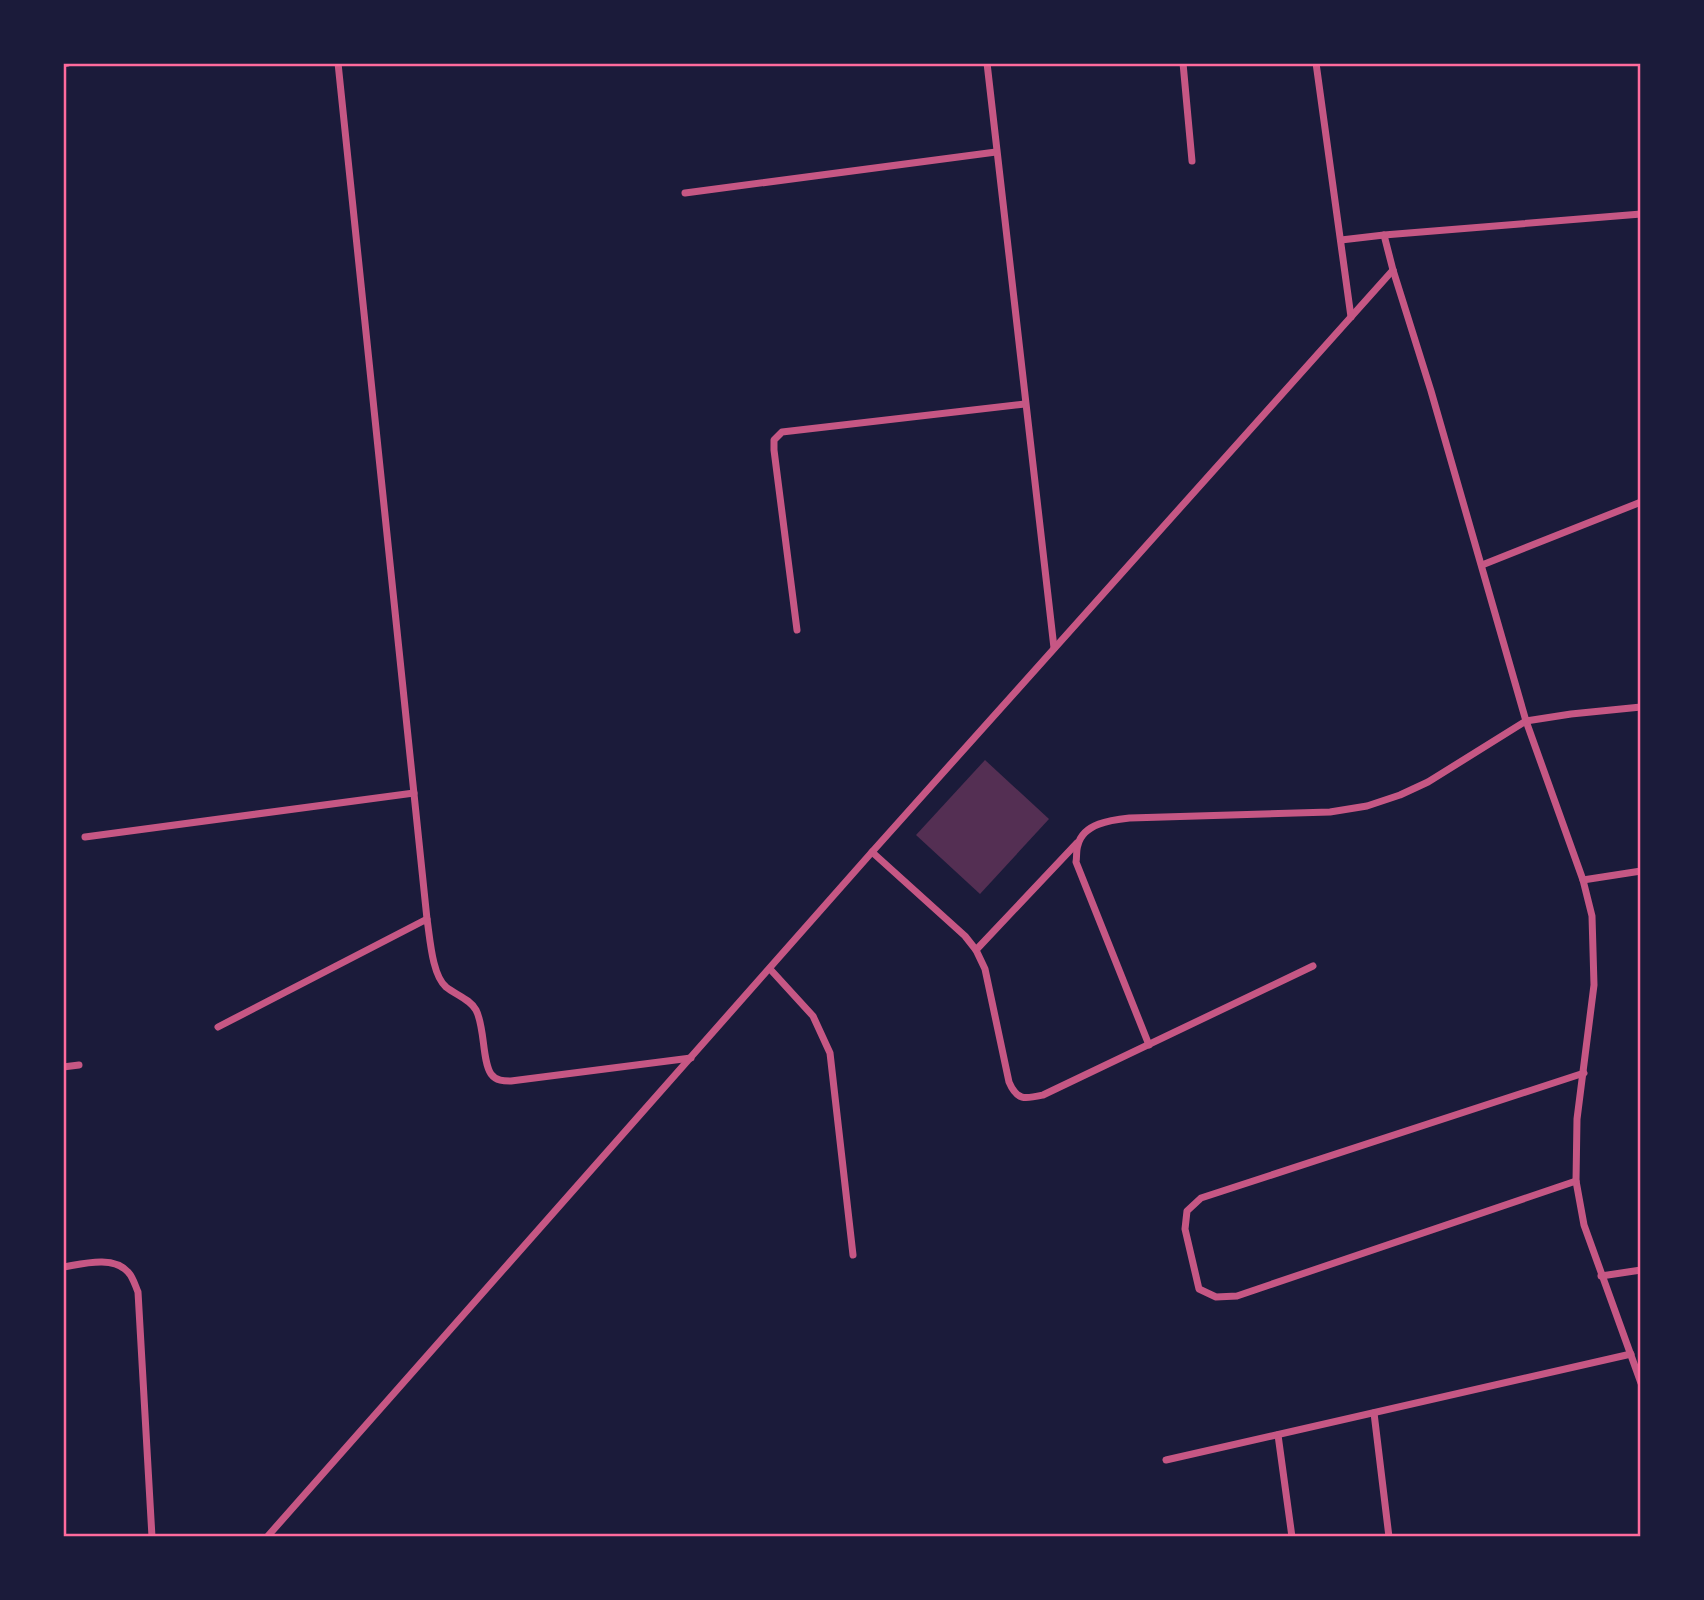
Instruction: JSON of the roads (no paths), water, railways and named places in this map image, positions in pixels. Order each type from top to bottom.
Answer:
[{"type":"street","points":[[63,64],[68,63]]},
{"type":"street","points":[[338,63],[427,919],[438,975],[444,985],[475,1009],[491,1074],[499,1080],[511,1081],[691,1058]]},
{"type":"street","points":[[987,63],[1054,648]]},
{"type":"street","points":[[1184,63],[1192,160]]},
{"type":"street","points":[[1316,63],[1351,317]]},
{"type":"street","points":[[685,193],[996,152]]},
{"type":"street","points":[[1341,240],[1641,215]]},
{"type":"street","points":[[1384,235],[1526,721],[1583,880],[1592,916],[1594,985],[1577,1119],[1576,1181],[1584,1224],[1641,1383]]},
{"type":"street","points":[[267,1537],[872,852],[1393,270]]},
{"type":"street","points":[[797,630],[774,450],[774,440],[782,432],[1025,404]]},
{"type":"street","points":[[1482,565],[1641,502]]},
{"type":"street","points":[[976,950],[1088,830],[1104,821],[1331,812],[1367,806],[1428,782],[1526,721],[1641,707]]},
{"type":"street","points":[[85,836],[414,793]]},
{"type":"street","points":[[1078,842],[1076,862],[1149,1045]]},
{"type":"street","points":[[872,852],[965,936],[976,950],[985,969],[1009,1082],[1014,1093],[1026,1099],[1042,1095],[1313,966]]},
{"type":"street","points":[[1583,880],[1641,872]]},
{"type":"street","points":[[218,1027],[427,919]]},
{"type":"street","points":[[770,969],[813,1016],[830,1053],[853,1255]]},
{"type":"street","points":[[63,1067],[79,1065]]},
{"type":"street","points":[[1576,1181],[1237,1296],[1216,1297],[1199,1289],[1185,1229],[1187,1211],[1201,1198],[1584,1073]]},
{"type":"street","points":[[63,1267],[101,1262],[119,1264],[130,1273],[138,1292],[152,1537]]},
{"type":"street","points":[[1601,1276],[1641,1270]]},
{"type":"street","points":[[1166,1460],[1631,1354]]},
{"type":"street","points":[[1374,1413],[1389,1537]]},
{"type":"street","points":[[1278,1434],[1292,1537]]}]
